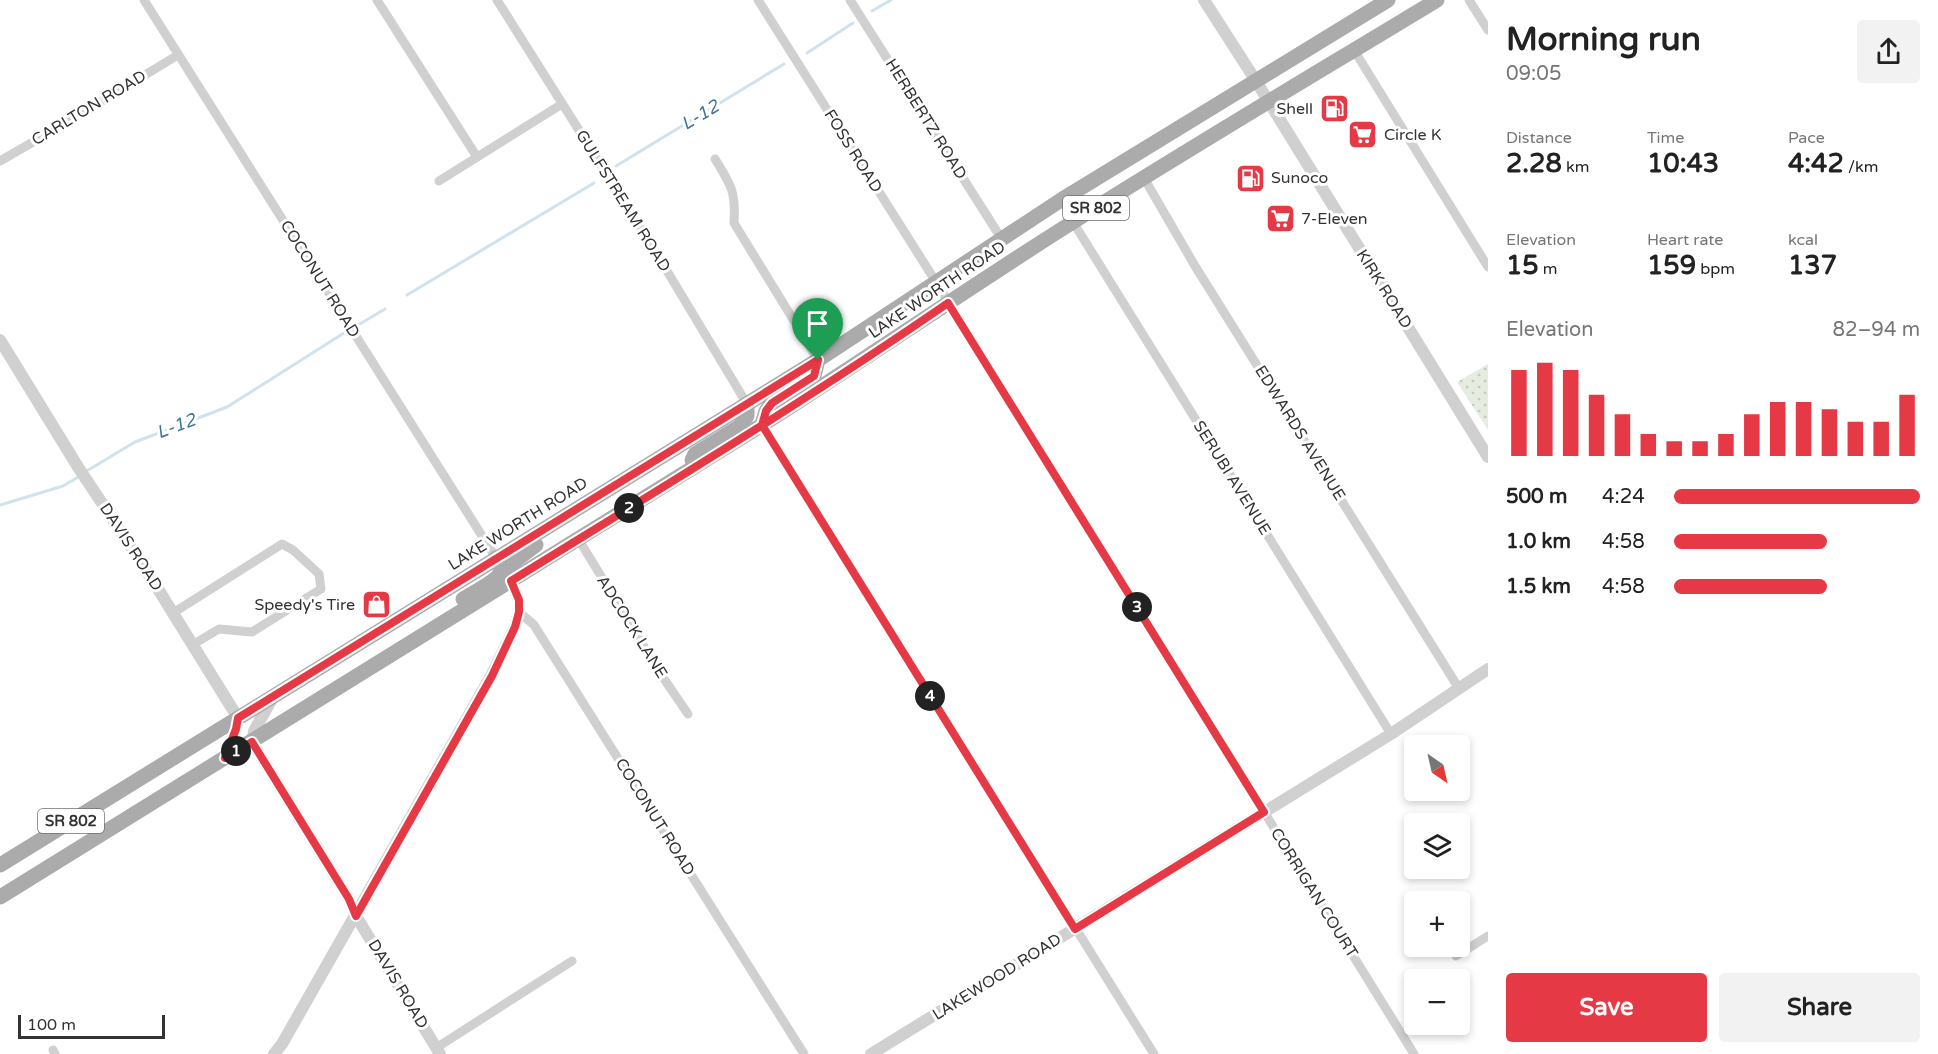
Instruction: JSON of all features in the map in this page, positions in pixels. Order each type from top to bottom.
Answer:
[{"type":"main road","name":"LAKE WORTH ROAD","points":[[0,865],[818,360],[1001,238],[1388,0]]},
{"type":"main road","name":"LAKE WORTH ROAD","points":[[0,897],[694,468],[866,359],[1073,222],[1437,0]]},
{"type":"main road","points":[[762,425],[766,411],[772,403],[814,376],[818,360]]},
{"type":"main road","points":[[694,468],[692,460],[695,454],[740,426],[747,416],[747,404]]},
{"type":"main road","points":[[511,581],[513,563],[548,538],[560,519]]},
{"type":"main road","points":[[441,624],[460,601],[496,578],[500,572],[496,558]]},
{"type":"street","name":"COCONUT ROAD","points":[[144,0],[496,558]]},
{"type":"street","points":[[377,0],[477,157]]},
{"type":"street","name":"GULFSTREAM ROAD","points":[[497,0],[652,246],[747,404]]},
{"type":"street","name":"FOSS ROAD","points":[[758,0],[948,303]]},
{"type":"street","name":"HERBERTZ ROAD","points":[[850,0],[1001,238]]},
{"type":"street","name":"KIRK ROAD","points":[[1204,0],[1488,457]]},
{"type":"street","points":[[1469,0],[1488,30]]},
{"type":"street","points":[[1353,50],[1488,267]]},
{"type":"street","name":"CARLTON ROAD","points":[[0,161],[178,55]]},
{"type":"street","points":[[439,181],[562,104]]},
{"type":"street","points":[[715,159],[731,184],[735,205],[734,223],[818,360]]},
{"type":"street","name":"EDWARDS AVENUE","points":[[1144,178],[1195,266],[1458,687]]},
{"type":"street","name":"SERUBI AVENUE","points":[[1073,222],[1391,734]]},
{"type":"street","name":"CORRIGAN COURT","points":[[948,303],[1414,1054]]},
{"type":"street","name":"DAVIS ROAD","points":[[0,340],[238,718]]},
{"type":"street","points":[[762,425],[1154,1054]]},
{"type":"street","name":"ADCOCK LANE","points":[[579,540],[660,673],[688,714]]},
{"type":"street","points":[[173,613],[282,544],[293,550],[319,574],[321,589],[252,632],[219,629],[192,645]]},
{"type":"street","name":"COCONUT ROAD","points":[[511,581],[519,600],[519,612],[534,625],[804,1054]]},
{"type":"street","points":[[274,1054],[356,916],[492,676],[515,627],[519,612]]},
{"type":"street","name":"LAKEWOOD ROAD","points":[[871,1054],[1391,734],[1488,669]]},
{"type":"street","points":[[252,742],[254,731],[273,696]]},
{"type":"street","points":[[225,758],[238,718]]},
{"type":"street","name":"DAVIS ROAD","points":[[252,742],[349,899],[356,916],[438,1051]]},
{"type":"street","points":[[1470,947],[1488,936]]},
{"type":"street","points":[[438,1051],[572,961]]},
{"type":"shaded area","points":[[1488,364],[1488,430],[1457,382]]},
{"type":"waterway","name":"L-12","points":[[872,11],[891,0]]},
{"type":"waterway","name":"L-12","points":[[807,53],[853,23]]},
{"type":"waterway","name":"L-12","points":[[616,166],[784,64]]},
{"type":"waterway","name":"L-12","points":[[407,295],[594,183]]},
{"type":"waterway","name":"L-12","points":[[358,325],[385,309]]},
{"type":"waterway","name":"L-12","points":[[85,472],[135,442],[227,407],[344,333]]},
{"type":"waterway","name":"L-12","points":[[0,505],[63,486],[80,476]]},
{"type":"place","name":"Shell","points":[[1334,109]]},
{"type":"place","name":"Circle K","points":[[1363,135]]},
{"type":"place","name":"Sunoco","points":[[1250,178]]},
{"type":"place","name":"7-Eleven","points":[[1280,219]]},
{"type":"place","name":"Speedy's Tire","points":[[376,605]]},
{"type":"route","points":[[818,360],[238,718],[225,758],[252,742],[349,899],[356,916],[492,676],[515,627],[519,600],[511,581],[762,425],[866,359],[948,303],[1264,812],[1075,929],[762,425],[766,411],[772,403],[814,376],[818,368],[818,360]]}]
